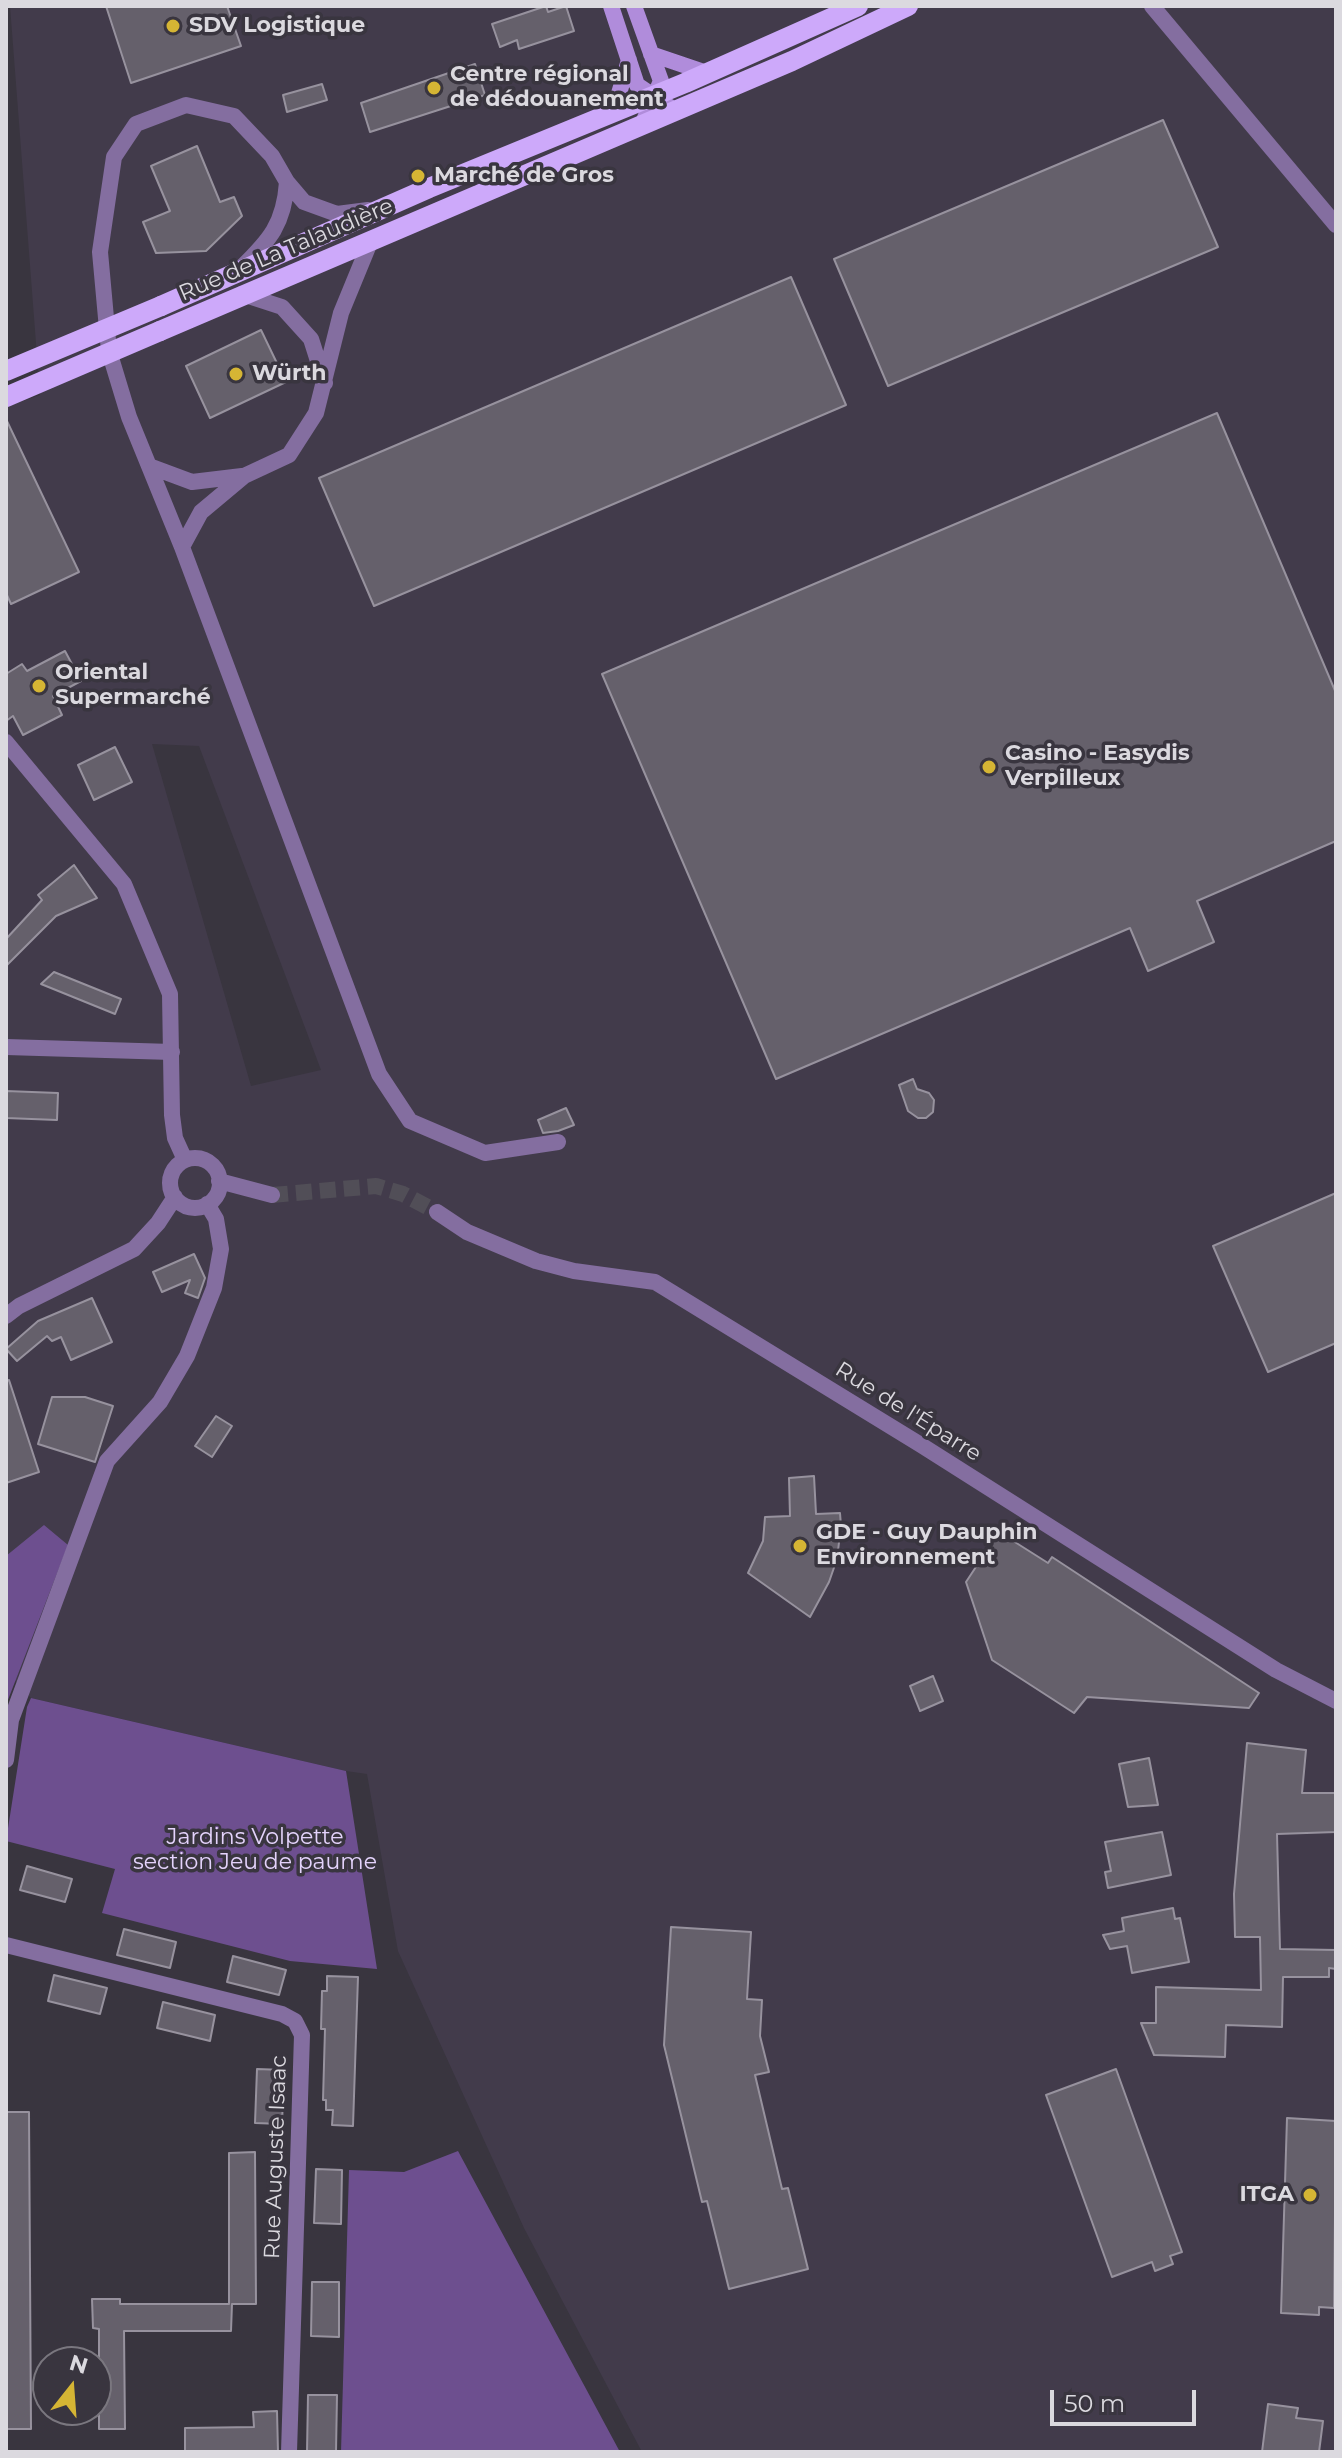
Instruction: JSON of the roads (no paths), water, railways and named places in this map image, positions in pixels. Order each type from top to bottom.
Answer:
[{"type":"main road","points":[[611,6],[637,85],[674,110]]},
{"type":"main road","points":[[634,6],[661,81],[642,125]]},
{"type":"main road","name":"Rue de La Talaudière","points":[[6,371],[858,6]]},
{"type":"main road","name":"Rue de La Talaudière","points":[[6,397],[792,61],[908,6]]},
{"type":"main road","points":[[651,54],[707,73]]},
{"type":"main road","points":[[614,110],[629,60]]},
{"type":"street","points":[[1152,6],[1336,225]]},
{"type":"street","points":[[386,208],[337,214],[304,202],[287,182],[272,156],[234,116],[186,105],[136,124],[114,157],[100,252],[109,351],[129,417],[182,547],[379,1074],[410,1121],[485,1153],[558,1142]]},
{"type":"street","points":[[235,274],[269,241],[285,204],[287,182]]},
{"type":"street","points":[[182,547],[201,512],[244,476],[289,455],[316,413],[341,313],[371,240]]},
{"type":"street","points":[[242,294],[282,307],[311,339],[325,384]]},
{"type":"street","points":[[149,466],[192,482],[244,476]]},
{"type":"street","points":[[6,742],[124,884],[170,994],[172,1115],[175,1138],[185,1160]]},
{"type":"street","points":[[6,1047],[172,1052]]},
{"type":"street","points":[[192,1158],[208,1162],[218,1173],[219,1181],[216,1194],[207,1204],[187,1206],[175,1197],[171,1177],[178,1164],[192,1158]]},
{"type":"street","points":[[219,1181],[272,1195]]},
{"type":"street","points":[[6,1316],[19,1306],[134,1249],[158,1223],[175,1197]]},
{"type":"street","points":[[6,1760],[11,1720],[107,1461],[160,1402],[187,1356],[214,1288],[221,1249],[216,1219],[207,1204]]},
{"type":"street","name":"Rue de l'Éparre","points":[[437,1212],[467,1232],[536,1261],[574,1271],[655,1282],[1276,1670],[1336,1701]]},
{"type":"street","name":"Rue Auguste Isaac","points":[[6,1945],[282,2014],[295,2021],[302,2035],[289,2452]]},
{"type":"tunnel","points":[[272,1195],[376,1186],[403,1194],[437,1212]]},
{"type":"place","name":"SDV Logistique","points":[[173,26]]},
{"type":"place","name":"Centre régional de dédouanement","points":[[434,88]]},
{"type":"place","name":"Marché de Gros","points":[[418,176]]},
{"type":"place","name":"Würth","points":[[236,374]]},
{"type":"place","name":"Oriental Supermarché","points":[[39,686]]},
{"type":"place","name":"Casino - Easydis Verpilleux","points":[[989,767]]},
{"type":"place","name":"GDE - Guy Dauphin Environnement","points":[[800,1546]]},
{"type":"place","name":"ITGA","points":[[1310,2195]]},
{"type":"park label","name":"Jardins Volpette section Jeu de paume","points":[[255,1850]]}]
